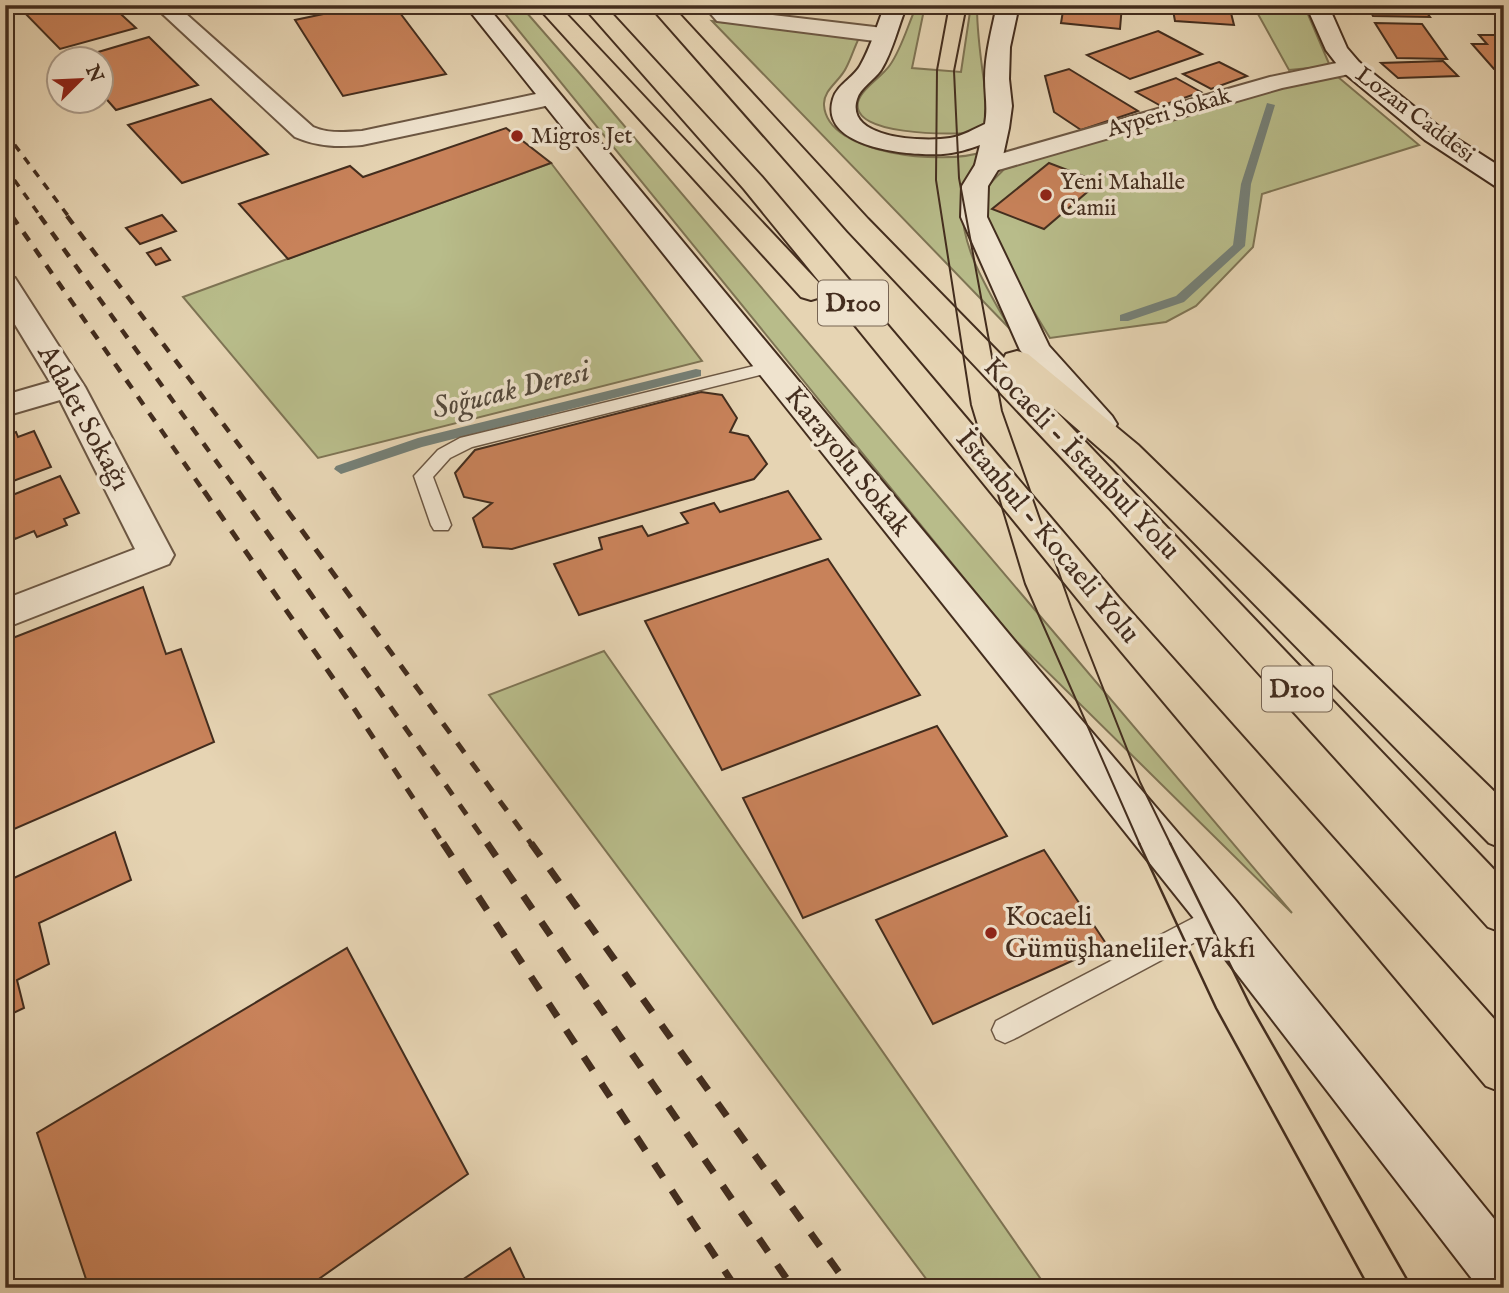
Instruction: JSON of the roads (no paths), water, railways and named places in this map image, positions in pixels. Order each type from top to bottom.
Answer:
[{"type":"highway","points":[[546,5],[1106,608]]},
{"type":"highway","name":"İstanbul - Kocaeli Yolu","points":[[592,5],[752,183],[1106,608],[1504,1068]]},
{"type":"highway","points":[[648,5],[858,225],[1126,453],[1504,831]]},
{"type":"highway","name":"Kocaeli - İstanbul Yolu","points":[[659,5],[858,225],[1122,499],[1504,912]]},
{"type":"main road","points":[[163,5],[304,132],[316,138],[362,138],[550,98]]},
{"type":"main road","name":"Karayolu Sokak","points":[[475,5],[1220,916]]},
{"type":"main road","points":[[713,5],[725,16],[883,35]]},
{"type":"main road","points":[[1008,5],[999,47],[997,79],[1000,106],[997,128],[988,165],[975,186],[974,217],[1035,350],[1126,453]]},
{"type":"main road","name":"Lozan Caddesi","points":[[1317,5],[1337,50],[1351,67],[1434,135],[1504,180]]},
{"type":"main road","points":[[894,6],[871,67],[845,99],[844,114],[850,125],[863,136],[913,147],[968,142],[997,128]]},
{"type":"main road","name":"Ayperi Sokak","points":[[988,165],[1278,82],[1351,67]]},
{"type":"main road","name":"Adalet Sokağı","points":[[5,284],[69,387],[156,555],[5,614]]},
{"type":"main road","points":[[5,406],[69,387]]},
{"type":"main road","points":[[1220,916],[1333,1020],[1504,1233]]},
{"type":"main road","points":[[1220,916],[1504,1275]]},
{"type":"lane","points":[[441,525],[423,476],[444,454],[466,442],[770,367]]},
{"type":"lane","points":[[1005,1030],[1220,916]]},
{"type":"waterway","name":"Soğucak Deresi","points":[[1124,318],[1180,299],[1239,246],[1246,184],[1270,105]]},
{"type":"waterway","name":"Soğucak Deresi","points":[[341,469],[418,443],[696,373]]},
{"type":"tram line","points":[[949,5],[937,70],[936,180],[971,405],[1025,584],[1140,845]]},
{"type":"tram line","points":[[967,5],[954,71],[959,178],[1002,411],[1071,607],[1140,782],[1171,845]]},
{"type":"tram line","points":[[1139,843],[1216,1008],[1369,1288]]},
{"type":"tram line","points":[[1170,843],[1250,1005],[1412,1288]]},
{"type":"railway","points":[[5,132],[69,217]]},
{"type":"railway","points":[[5,167],[41,217]]},
{"type":"railway","points":[[5,205],[13,217]]},
{"type":"railway","points":[[12,216],[205,493]]},
{"type":"railway","points":[[40,216],[239,493]]},
{"type":"railway","points":[[67,216],[275,493]]},
{"type":"railway","points":[[204,491],[444,845]]},
{"type":"railway","points":[[238,491],[488,845]]},
{"type":"railway","points":[[273,491],[532,845]]},
{"type":"railway","points":[[443,843],[736,1288]]},
{"type":"railway","points":[[487,843],[793,1288]]},
{"type":"railway","points":[[531,843],[850,1288]]},
{"type":"place","name":"Migros Jet","points":[[517,136]]},
{"type":"place","name":"Yeni Mahalle Camii","points":[[1046,195]]},
{"type":"place","name":"Kocaeli Gümüşhaneliler Vakfı","points":[[991,933]]}]
